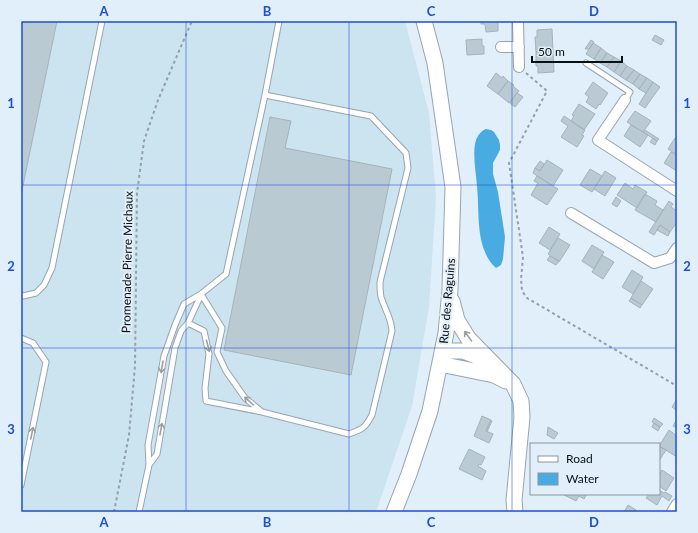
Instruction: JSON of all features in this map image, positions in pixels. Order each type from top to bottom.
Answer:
[{"type":"street","name":"Rue des Raguins","points":[[394,512],[409,474],[430,411],[446,333],[450,290],[453,187],[435,62],[424,21]]},
{"type":"street","points":[[518,21],[519,67]]},
{"type":"street","points":[[501,47],[519,47]]},
{"type":"street","points":[[625,100],[598,140],[677,191]]},
{"type":"street","points":[[571,213],[654,263],[670,258],[677,248]]},
{"type":"street","points":[[450,290],[457,320],[468,338],[513,384],[521,401],[522,417],[514,500],[515,512]]},
{"type":"street","points":[[441,358],[464,351],[476,356],[500,371]]},
{"type":"street","points":[[441,358],[494,375],[513,384]]},
{"type":"street","points":[[672,512],[677,504]]},
{"type":"lane","points":[[21,295],[23,296],[36,293],[44,285],[52,268],[102,21]]},
{"type":"lane","points":[[140,512],[148,465],[148,445],[164,356],[184,304],[201,294],[226,274],[265,95],[279,21]]},
{"type":"lane","points":[[586,63],[630,92],[625,100]]},
{"type":"lane","points":[[188,323],[204,331],[209,354],[205,388],[206,401],[262,412],[349,434],[361,430],[368,423],[372,415],[392,331],[391,322],[381,297],[380,282],[408,168],[406,153],[371,116],[265,95]]},
{"type":"lane","points":[[148,465],[157,454],[175,348],[201,294]]},
{"type":"lane","points":[[201,294],[222,328],[217,352],[226,371],[245,398],[262,412]]},
{"type":"lane","points":[[21,338],[33,343],[46,362],[21,485]]},
{"type":"path","name":"Promenade Pierre Michaux","points":[[114,512],[129,435],[134,381],[137,193],[144,141],[158,100],[192,21]]},
{"type":"path","points":[[519,67],[547,91],[509,163],[523,258],[521,279],[522,291],[527,298],[677,386]]},
{"type":"shaded area","points":[[21,21],[405,21],[429,113],[436,197],[429,307],[412,406],[376,512],[21,512]]},
{"type":"water","points":[[486,129],[494,132],[500,145],[500,150],[493,163],[493,174],[498,192],[505,237],[503,259],[501,265],[496,268],[484,250],[479,225],[474,151],[478,136]]},
{"type":"building","points":[[21,21],[57,21],[21,195]]},
{"type":"building","points":[[481,21],[498,21],[498,31],[486,32],[485,24],[481,24]]},
{"type":"building","points":[[552,29],[553,51],[536,52],[535,37],[537,37],[537,30]]},
{"type":"building","points":[[655,35],[664,40],[661,45],[652,40]]},
{"type":"building","points":[[482,39],[484,54],[467,55],[466,40]]},
{"type":"building","points":[[591,40],[594,42],[589,49],[585,49]]},
{"type":"building","points":[[593,43],[601,48],[594,59],[586,54]]},
{"type":"building","points":[[601,48],[607,53],[600,63],[594,59]]},
{"type":"building","points":[[553,51],[554,72],[538,73],[538,66],[536,66],[536,52]]},
{"type":"building","points":[[607,53],[614,57],[607,67],[600,63]]},
{"type":"building","points":[[614,57],[621,61],[614,72],[607,67]]},
{"type":"building","points":[[621,61],[627,66],[620,76],[614,72]]},
{"type":"building","points":[[627,66],[634,70],[626,80],[620,76]]},
{"type":"building","points":[[634,70],[640,74],[633,84],[626,80]]},
{"type":"building","points":[[496,73],[502,78],[503,76],[508,81],[498,94],[487,86]]},
{"type":"building","points":[[640,74],[647,78],[639,89],[633,84]]},
{"type":"building","points":[[647,78],[653,82],[646,93],[639,89]]},
{"type":"building","points":[[508,81],[519,91],[509,103],[498,94]]},
{"type":"building","points":[[593,82],[608,93],[596,109],[586,102],[589,97],[585,94]]},
{"type":"building","points":[[653,82],[660,87],[645,108],[639,104]]},
{"type":"building","points":[[517,93],[523,97],[515,107],[510,103]]},
{"type":"building","points":[[579,104],[595,114],[584,130],[571,121],[574,116],[572,115]]},
{"type":"building","points":[[635,111],[651,121],[643,132],[627,122]]},
{"type":"building","points":[[564,116],[585,130],[582,135],[584,136],[577,147],[561,137],[568,126],[561,121]]},
{"type":"building","points":[[270,117],[291,121],[285,148],[392,169],[351,375],[224,350]]},
{"type":"building","points":[[631,125],[648,135],[640,147],[624,136]]},
{"type":"building","points":[[645,130],[659,139],[657,141],[643,132]]},
{"type":"building","points":[[653,138],[657,141],[655,145],[650,142]]},
{"type":"building","points":[[675,138],[677,139],[677,155],[668,149]]},
{"type":"building","points":[[671,152],[677,155],[677,171],[664,163]]},
{"type":"building","points":[[547,160],[563,170],[553,186],[533,173],[535,168],[540,171]]},
{"type":"building","points":[[540,161],[544,164],[540,171],[535,168]]},
{"type":"building","points":[[590,169],[602,176],[592,192],[580,185]]},
{"type":"building","points":[[605,171],[616,178],[605,196],[594,189]]},
{"type":"building","points":[[537,176],[558,189],[547,205],[531,195],[538,183],[534,181]]},
{"type":"building","points":[[625,183],[633,189],[635,185],[647,192],[637,208],[617,195]]},
{"type":"building","points":[[645,194],[657,201],[655,205],[663,210],[656,222],[635,210]]},
{"type":"building","points":[[616,197],[621,201],[617,207],[612,204]]},
{"type":"building","points":[[669,201],[673,204],[671,207],[677,211],[677,222],[670,232],[660,225],[654,235],[649,232]]},
{"type":"building","points":[[660,225],[670,232],[668,236],[657,230]]},
{"type":"building","points":[[549,227],[560,234],[550,250],[539,243]]},
{"type":"building","points":[[558,238],[570,245],[559,262],[548,254]]},
{"type":"building","points":[[592,245],[604,252],[594,269],[582,261]]},
{"type":"building","points":[[602,255],[614,262],[603,279],[592,272]]},
{"type":"building","points":[[550,256],[559,261],[556,265],[547,260]]},
{"type":"building","points":[[632,270],[643,277],[633,294],[622,287]]},
{"type":"building","points":[[641,281],[653,289],[642,305],[631,298]]},
{"type":"building","points":[[631,298],[642,305],[640,308],[629,301]]},
{"type":"building","points":[[677,399],[677,408],[676,410],[672,407]]},
{"type":"building","points":[[482,416],[491,420],[486,431],[493,434],[489,443],[474,436]]},
{"type":"building","points":[[654,418],[663,424],[660,427],[652,422]]},
{"type":"building","points":[[677,419],[677,428],[673,426]]},
{"type":"building","points":[[491,420],[492,421],[487,432],[486,431]]},
{"type":"building","points":[[654,423],[660,427],[658,431],[652,427]]},
{"type":"building","points":[[548,427],[558,433],[554,439],[547,435]]},
{"type":"building","points":[[669,430],[677,436],[677,457],[660,447]]},
{"type":"building","points":[[660,447],[666,450],[660,459]]},
{"type":"building","points":[[469,449],[485,457],[481,465],[479,464],[478,466],[486,471],[482,480],[459,469]]},
{"type":"building","points":[[662,470],[674,478],[666,491],[660,487],[660,473]]},
{"type":"building","points":[[660,491],[672,496],[669,501],[662,496],[657,505],[646,498],[648,495],[660,495]]},
{"type":"building","points":[[564,495],[586,495],[584,499],[579,496],[576,501]]},
{"type":"building","points":[[628,505],[636,510],[635,512],[624,512]]}]
